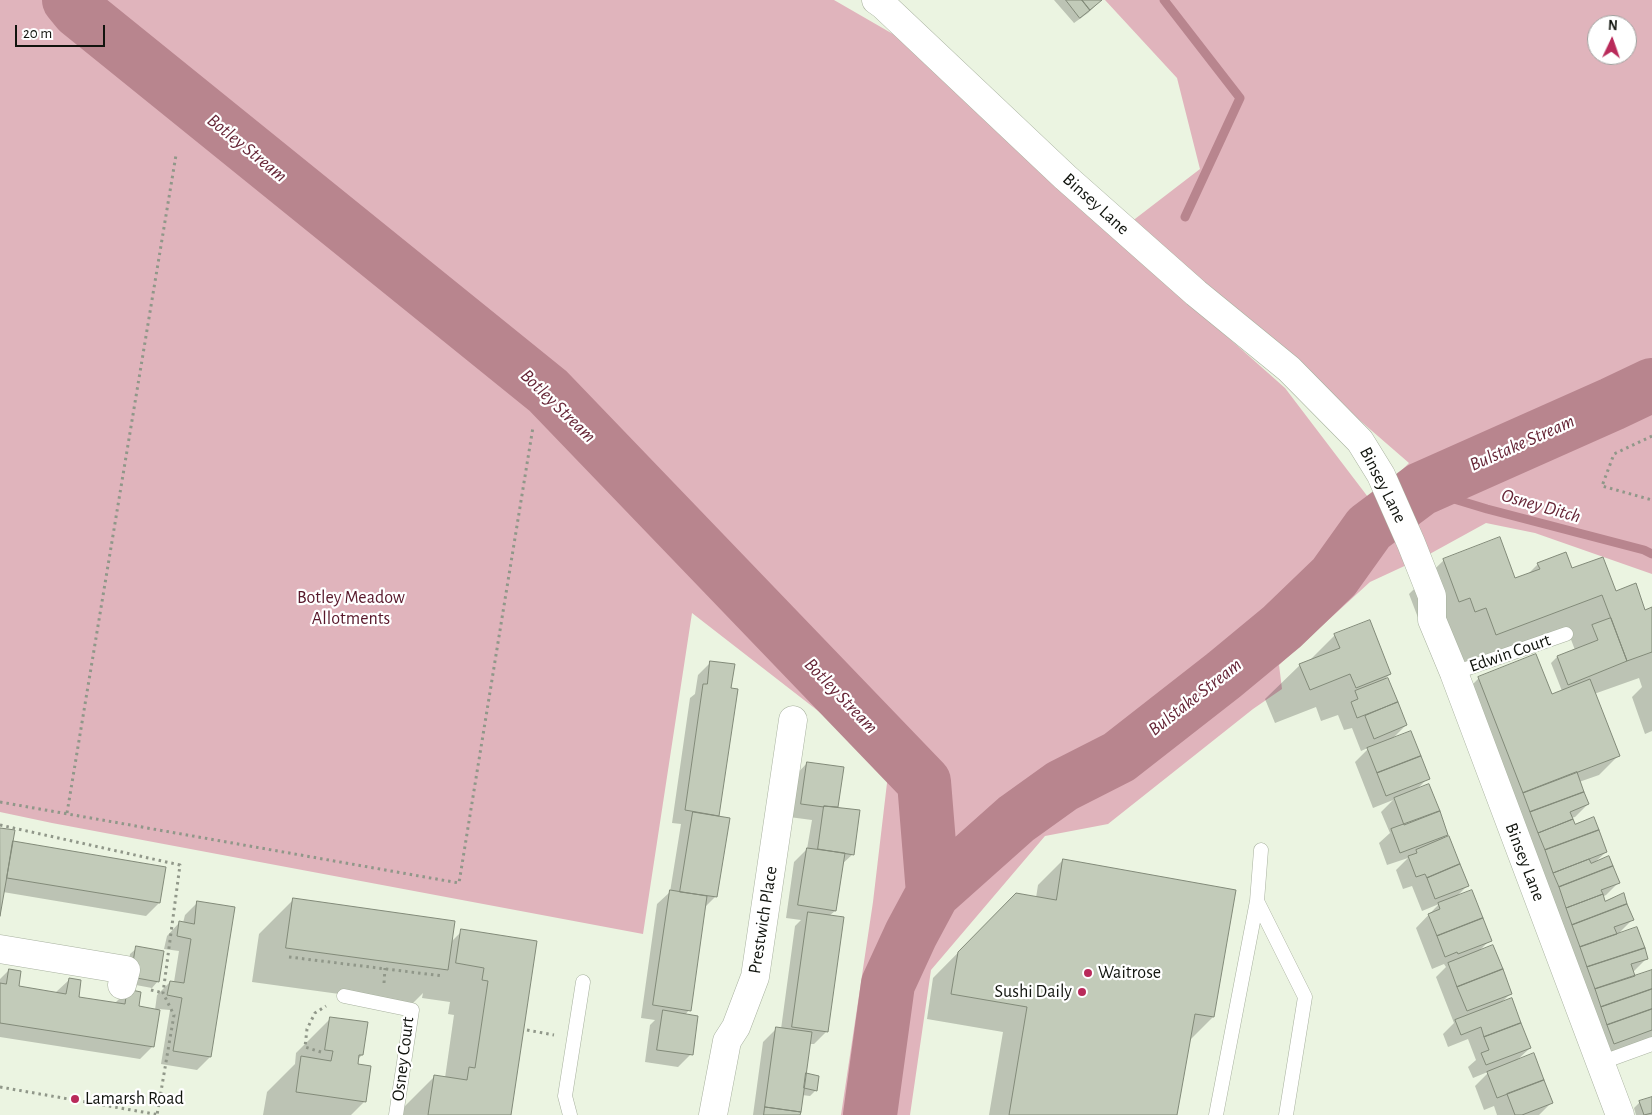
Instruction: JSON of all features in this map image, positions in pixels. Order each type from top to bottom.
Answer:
[{"type":"street","name":"Binsey Lane","points":[[876,0],[1072,183],[1196,293],[1289,369],[1360,440],[1381,475],[1432,596],[1432,620],[1454,673],[1620,1115]]},
{"type":"street","name":"Prestwich Place","points":[[713,1115],[726,1041],[736,1027],[755,977],[793,720]]},
{"type":"street","points":[[0,949],[126,970],[122,985]]},
{"type":"lane","name":"Edwin Court","points":[[1454,673],[1566,634]]},
{"type":"lane","points":[[1216,1115],[1257,901],[1261,850]]},
{"type":"lane","points":[[1257,901],[1305,997],[1286,1115]]},
{"type":"lane","points":[[570,1115],[564,1096],[583,982]]},
{"type":"lane","name":"Osney Court","points":[[344,996],[412,1010],[396,1115]]},
{"type":"lane","points":[[1600,1063],[1652,1044]]},
{"type":"path","points":[[67,813],[176,155]]},
{"type":"path","points":[[0,802],[459,883],[533,427]]},
{"type":"path","points":[[1652,436],[1614,454],[1602,486],[1652,500]]},
{"type":"path","points":[[0,825],[180,865],[163,993],[174,1015],[159,1115],[0,1086]]},
{"type":"path","points":[[289,957],[443,976]]},
{"type":"path","points":[[321,1052],[305,1047],[307,1029],[315,1013],[344,996]]},
{"type":"green space","name":"Botley Meadow Allotments","points":[[0,0],[834,0],[905,41],[1134,254],[1285,388],[1371,501],[1409,463],[1131,222],[1200,169],[1177,78],[1105,0],[1652,0],[1652,574],[1535,533],[1486,523],[1426,556],[1370,582],[1279,665],[1282,689],[1253,709],[1108,824],[1045,836],[931,970],[910,1115],[841,1115],[873,902],[889,766],[692,613],[643,934],[0,812]]},
{"type":"building","points":[[1066,0],[1082,0],[1090,10],[1080,18]]},
{"type":"building","points":[[1082,0],[1102,0],[1090,10]]},
{"type":"building","points":[[1500,537],[1515,578],[1540,569],[1537,563],[1566,552],[1572,568],[1603,557],[1616,591],[1636,583],[1645,610],[1652,607],[1652,652],[1627,661],[1602,595],[1496,635],[1486,608],[1475,612],[1470,598],[1459,602],[1443,559]]},
{"type":"building","points":[[1611,618],[1627,661],[1568,685],[1557,656],[1598,640],[1592,625]]},
{"type":"building","points":[[1370,620],[1391,674],[1356,688],[1350,674],[1310,690],[1299,664],[1340,648],[1334,634]]},
{"type":"building","points":[[1536,654],[1552,694],[1590,679],[1620,756],[1523,793],[1478,677]]},
{"type":"building","points":[[710,661],[735,664],[731,688],[738,689],[719,816],[685,810],[703,684],[707,684]]},
{"type":"building","points":[[1388,678],[1398,702],[1357,718],[1351,702],[1358,699],[1355,691]]},
{"type":"building","points":[[1398,702],[1407,725],[1374,739],[1365,716]]},
{"type":"building","points":[[1411,731],[1421,756],[1377,773],[1367,748]]},
{"type":"building","points":[[1421,756],[1430,779],[1386,796],[1377,773]]},
{"type":"building","points":[[807,762],[844,767],[838,807],[801,804]]},
{"type":"building","points":[[1577,772],[1584,792],[1530,812],[1523,793]]},
{"type":"building","points":[[1429,784],[1440,811],[1404,825],[1394,798]]},
{"type":"building","points":[[1584,792],[1589,804],[1570,812],[1573,819],[1538,833],[1530,812]]},
{"type":"building","points":[[824,806],[860,810],[854,855],[818,849]]},
{"type":"building","points":[[1440,811],[1448,835],[1400,853],[1391,829]]},
{"type":"building","points":[[693,812],[730,818],[717,897],[680,892]]},
{"type":"building","points":[[1594,817],[1599,830],[1545,850],[1538,833],[1573,819],[1575,824]]},
{"type":"building","points":[[0,828],[15,830],[0,916]]},
{"type":"building","points":[[1599,830],[1607,852],[1553,873],[1545,850]]},
{"type":"building","points":[[1449,836],[1460,864],[1427,878],[1425,874],[1416,877],[1408,856],[1417,853],[1416,850]]},
{"type":"building","points":[[13,841],[166,867],[160,903],[7,878]]},
{"type":"building","points":[[807,848],[845,853],[836,911],[798,905]]},
{"type":"building","points":[[1609,856],[1613,866],[1559,887],[1553,873],[1589,859],[1591,863]]},
{"type":"building","name":"Waitrose","points":[[1063,859],[1236,890],[1214,1017],[1195,1014],[1177,1115],[1009,1115],[1027,1007],[951,994],[958,952],[1016,893],[1056,900]]},
{"type":"building","points":[[1460,864],[1469,886],[1435,899],[1427,878]]},
{"type":"building","points":[[1613,866],[1620,883],[1601,890],[1603,894],[1566,908],[1559,887]]},
{"type":"building","points":[[670,890],[707,896],[691,1011],[653,1005]]},
{"type":"building","points":[[1472,890],[1483,918],[1437,936],[1428,914],[1440,909],[1438,903]]},
{"type":"building","points":[[1624,893],[1627,904],[1572,925],[1566,908],[1603,894],[1605,901]]},
{"type":"building","points":[[293,898],[455,921],[448,970],[286,948]]},
{"type":"building","points":[[197,901],[235,907],[211,1057],[173,1051],[182,998],[167,995],[170,981],[184,983],[191,939],[177,936],[179,921],[194,924]]},
{"type":"building","points":[[1627,904],[1634,920],[1614,927],[1617,934],[1580,947],[1572,925]]},
{"type":"building","points":[[808,912],[844,917],[828,1032],[792,1027]]},
{"type":"building","points":[[1483,918],[1492,941],[1445,957],[1437,936]]},
{"type":"building","points":[[1637,927],[1645,948],[1587,967],[1580,947]]},
{"type":"building","points":[[461,929],[537,941],[511,1115],[428,1115],[434,1075],[467,1080],[469,1067],[475,1068],[488,981],[482,980],[484,968],[456,963]]},
{"type":"building","points":[[1493,945],[1503,969],[1457,987],[1448,963]]},
{"type":"building","points":[[136,946],[164,951],[159,982],[131,977]]},
{"type":"building","points":[[1645,948],[1648,959],[1631,964],[1635,976],[1595,989],[1587,967]]},
{"type":"building","points":[[9,969],[21,971],[19,986],[66,994],[69,978],[81,980],[79,997],[125,1004],[127,989],[141,992],[139,1006],[160,1010],[154,1047],[0,1023],[0,983],[6,984]]},
{"type":"building","points":[[1503,969],[1512,994],[1467,1011],[1457,987]]},
{"type":"building","points":[[1652,970],[1652,989],[1601,1007],[1595,989]]},
{"type":"building","points":[[1652,989],[1652,1009],[1607,1025],[1601,1007]]},
{"type":"building","points":[[1512,998],[1521,1023],[1484,1037],[1481,1027],[1461,1035],[1455,1020]]},
{"type":"building","points":[[1652,1009],[1652,1030],[1614,1044],[1607,1025]]},
{"type":"building","points":[[663,1010],[698,1016],[693,1055],[657,1050]]},
{"type":"building","points":[[330,1017],[368,1022],[363,1055],[359,1055],[358,1064],[371,1066],[366,1102],[296,1092],[301,1056],[331,1061],[333,1051],[325,1050]]},
{"type":"building","points":[[1521,1023],[1531,1048],[1486,1065],[1481,1053],[1489,1050],[1484,1037]]},
{"type":"building","points":[[776,1027],[812,1032],[801,1112],[765,1107]]},
{"type":"building","points":[[1534,1053],[1544,1080],[1497,1098],[1487,1072]]},
{"type":"building","points":[[806,1073],[819,1076],[817,1091],[804,1088]]},
{"type":"building","points":[[1544,1080],[1553,1103],[1522,1115],[1515,1115],[1507,1094]]},
{"type":"building","points":[[1652,1097],[1652,1113],[1644,1115],[1639,1101]]},
{"type":"building","points":[[765,1107],[801,1112],[800,1115],[764,1115]]},
{"type":"waterway","name":"Botley Stream","points":[[69,0],[78,11],[548,391],[924,782],[933,893]]},
{"type":"waterway","points":[[1164,0],[1240,98],[1185,217]]},
{"type":"waterway","name":"Bulstake Stream","points":[[870,1115],[888,984],[911,934],[933,893],[1016,819],[1062,786],[1119,757],[1282,627],[1334,577],[1369,528],[1421,489],[1652,385]]},
{"type":"waterway","name":"Osney Ditch","points":[[1421,489],[1487,509],[1644,550],[1652,554]]},
{"type":"place","name":"Waitrose","points":[[1088,973]]},
{"type":"place","name":"Sushi Daily","points":[[1082,992]]},
{"type":"place","name":"Lamarsh Road","points":[[75,1099]]}]
